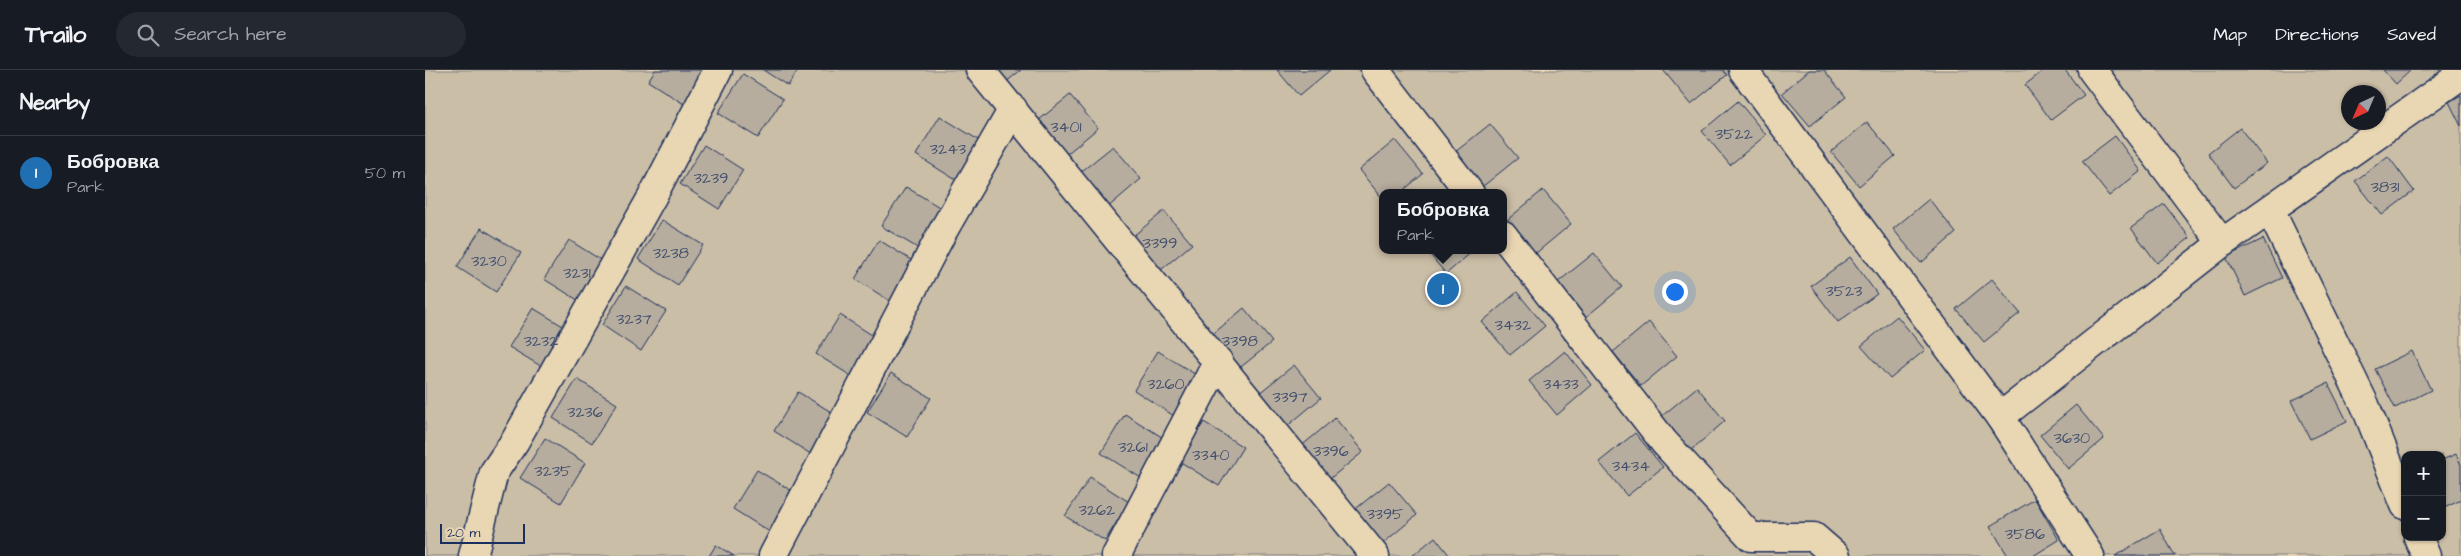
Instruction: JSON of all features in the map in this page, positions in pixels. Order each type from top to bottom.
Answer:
[{"type":"street","points":[[473,556],[494,472],[515,441],[652,197],[718,70]]},
{"type":"street","points":[[980,70],[1375,556]]},
{"type":"street","points":[[1375,70],[1467,189]]},
{"type":"street","points":[[1743,70],[2000,417],[2090,556]]},
{"type":"street","points":[[2092,70],[2222,244]]},
{"type":"street","points":[[2000,417],[2222,244],[2452,76]]},
{"type":"street","points":[[773,556],[943,231],[1013,109]]},
{"type":"street","points":[[2269,210],[2365,406],[2401,496]]},
{"type":"street","points":[[1507,240],[1664,442],[1751,538],[1814,537],[1836,556]]},
{"type":"street","points":[[1116,556],[1218,361]]},
{"type":"street","points":[[2420,541],[2426,556]]},
{"type":"shaded area","points":[[425,70],[2461,70],[2461,556],[425,556]]},
{"type":"building","points":[[655,70],[710,70],[687,106],[648,81]]},
{"type":"building","points":[[763,70],[798,70],[788,86]]},
{"type":"building","points":[[994,70],[1021,70],[1005,83]]},
{"type":"building","points":[[1277,70],[1330,70],[1299,96]]},
{"type":"building","points":[[1663,70],[1723,70],[1727,75],[1691,104]]},
{"type":"building","points":[[1809,70],[1824,70],[1846,97],[1810,126],[1782,93]]},
{"type":"building","points":[[2044,70],[2065,70],[2084,95],[2051,120],[2025,85]]},
{"type":"building","points":[[2383,70],[2411,70],[2396,84]]},
{"type":"building","points":[[743,74],[783,99],[758,138],[718,113]]},
{"type":"building","points":[[1070,95],[1098,128],[1062,158],[1034,124]]},
{"type":"building","points":[[2461,95],[2461,126],[2449,102]]},
{"type":"building","points":[[1738,101],[1766,135],[1730,165],[1702,131]]},
{"type":"building","points":[[940,116],[980,141],[956,180],[916,155]]},
{"type":"building","points":[[1867,122],[1895,156],[1859,186],[1831,152]]},
{"type":"building","points":[[1490,124],[1518,158],[1482,187],[1454,153]]},
{"type":"building","points":[[2240,128],[2267,163],[2234,188],[2208,153]]},
{"type":"building","points":[[2115,136],[2141,171],[2109,196],[2082,161]]},
{"type":"building","points":[[1395,140],[1423,174],[1405,189],[1379,189],[1379,194],[1359,170]]},
{"type":"building","points":[[704,145],[743,170],[719,209],[680,184]]},
{"type":"building","points":[[1113,146],[1141,179],[1106,209],[1077,175]]},
{"type":"building","points":[[2388,156],[2414,191],[2382,215],[2355,181]]},
{"type":"building","points":[[906,187],[946,211],[921,250],[881,226]]},
{"type":"building","points":[[1543,190],[1571,224],[1535,254],[1507,220]]},
{"type":"building","points":[[1929,199],[1956,233],[1921,263],[1893,229]]},
{"type":"building","points":[[2164,204],[2190,238],[2157,263],[2131,228]]},
{"type":"building","points":[[1164,211],[1192,244],[1156,274],[1128,240]]},
{"type":"building","points":[[662,220],[703,245],[678,285],[638,259]]},
{"type":"building","points":[[481,228],[521,253],[496,292],[457,267]]},
{"type":"building","points":[[2263,239],[2282,278],[2245,296],[2226,257]]},
{"type":"building","points":[[569,240],[609,265],[584,304],[544,279]]},
{"type":"building","points":[[879,240],[919,265],[895,304],[855,279]]},
{"type":"building","points":[[1594,253],[1622,287],[1586,317],[1558,282]]},
{"type":"building","points":[[1429,254],[1469,254],[1446,274]]},
{"type":"building","points":[[1850,257],[1877,294],[1838,322],[1811,286]]},
{"type":"building","points":[[1992,279],[2020,313],[1984,342],[1956,309]]},
{"type":"building","points":[[626,286],[666,311],[641,351],[602,325]]},
{"type":"building","points":[[1517,292],[1545,326],[1510,355],[1482,322]]},
{"type":"building","points":[[533,308],[573,332],[549,371],[509,347]]},
{"type":"building","points":[[1244,308],[1272,342],[1236,371],[1208,338]]},
{"type":"building","points":[[840,315],[880,340],[856,379],[816,354]]},
{"type":"building","points":[[1897,316],[1925,350],[1890,379],[1861,346]]},
{"type":"building","points":[[1649,322],[1677,356],[1641,386],[1613,352]]},
{"type":"building","points":[[1158,351],[1198,376],[1174,416],[1134,390]]},
{"type":"building","points":[[1565,351],[1592,385],[1557,415],[1529,381]]},
{"type":"building","points":[[2412,351],[2431,390],[2395,408],[2375,369]]},
{"type":"building","points":[[1294,365],[1321,398],[1285,428],[1258,394]]},
{"type":"building","points":[[891,373],[931,398],[907,437],[867,412]]},
{"type":"building","points":[[577,379],[617,404],[592,443],[553,418]]},
{"type":"building","points":[[2328,383],[2347,421],[2310,439],[2291,401]]},
{"type":"building","points":[[1697,387],[1725,421],[1690,451],[1662,416]]},
{"type":"building","points":[[798,392],[838,416],[814,456],[774,431]]},
{"type":"building","points":[[2076,405],[2104,439],[2068,469],[2040,435]]},
{"type":"building","points":[[1125,414],[1165,439],[1141,478],[1101,453]]},
{"type":"building","points":[[1335,418],[1363,452],[1327,481],[1299,448]]},
{"type":"building","points":[[1204,422],[1243,447],[1219,486],[1179,461]]},
{"type":"building","points":[[1635,433],[1663,467],[1627,496],[1599,462]]},
{"type":"building","points":[[545,438],[585,463],[561,503],[520,478]]},
{"type":"building","points":[[2456,454],[2461,465],[2461,500],[2446,507],[2446,496],[2446,458]]},
{"type":"building","points":[[757,470],[797,494],[773,534],[733,509]]},
{"type":"building","points":[[1090,477],[1129,502],[1105,541],[1065,516]]},
{"type":"building","points":[[1389,482],[1417,515],[1381,545],[1353,511]]},
{"type":"building","points":[[2035,499],[2059,540],[2033,556],[2008,556],[1990,526]]},
{"type":"building","points":[[2160,529],[2175,556],[2115,556]]},
{"type":"building","points":[[1435,537],[1450,556],[1412,556]]},
{"type":"building","points":[[716,545],[734,556],[709,556]]},
{"type":"place","name":"Бобровка","points":[[1443,289]]}]
